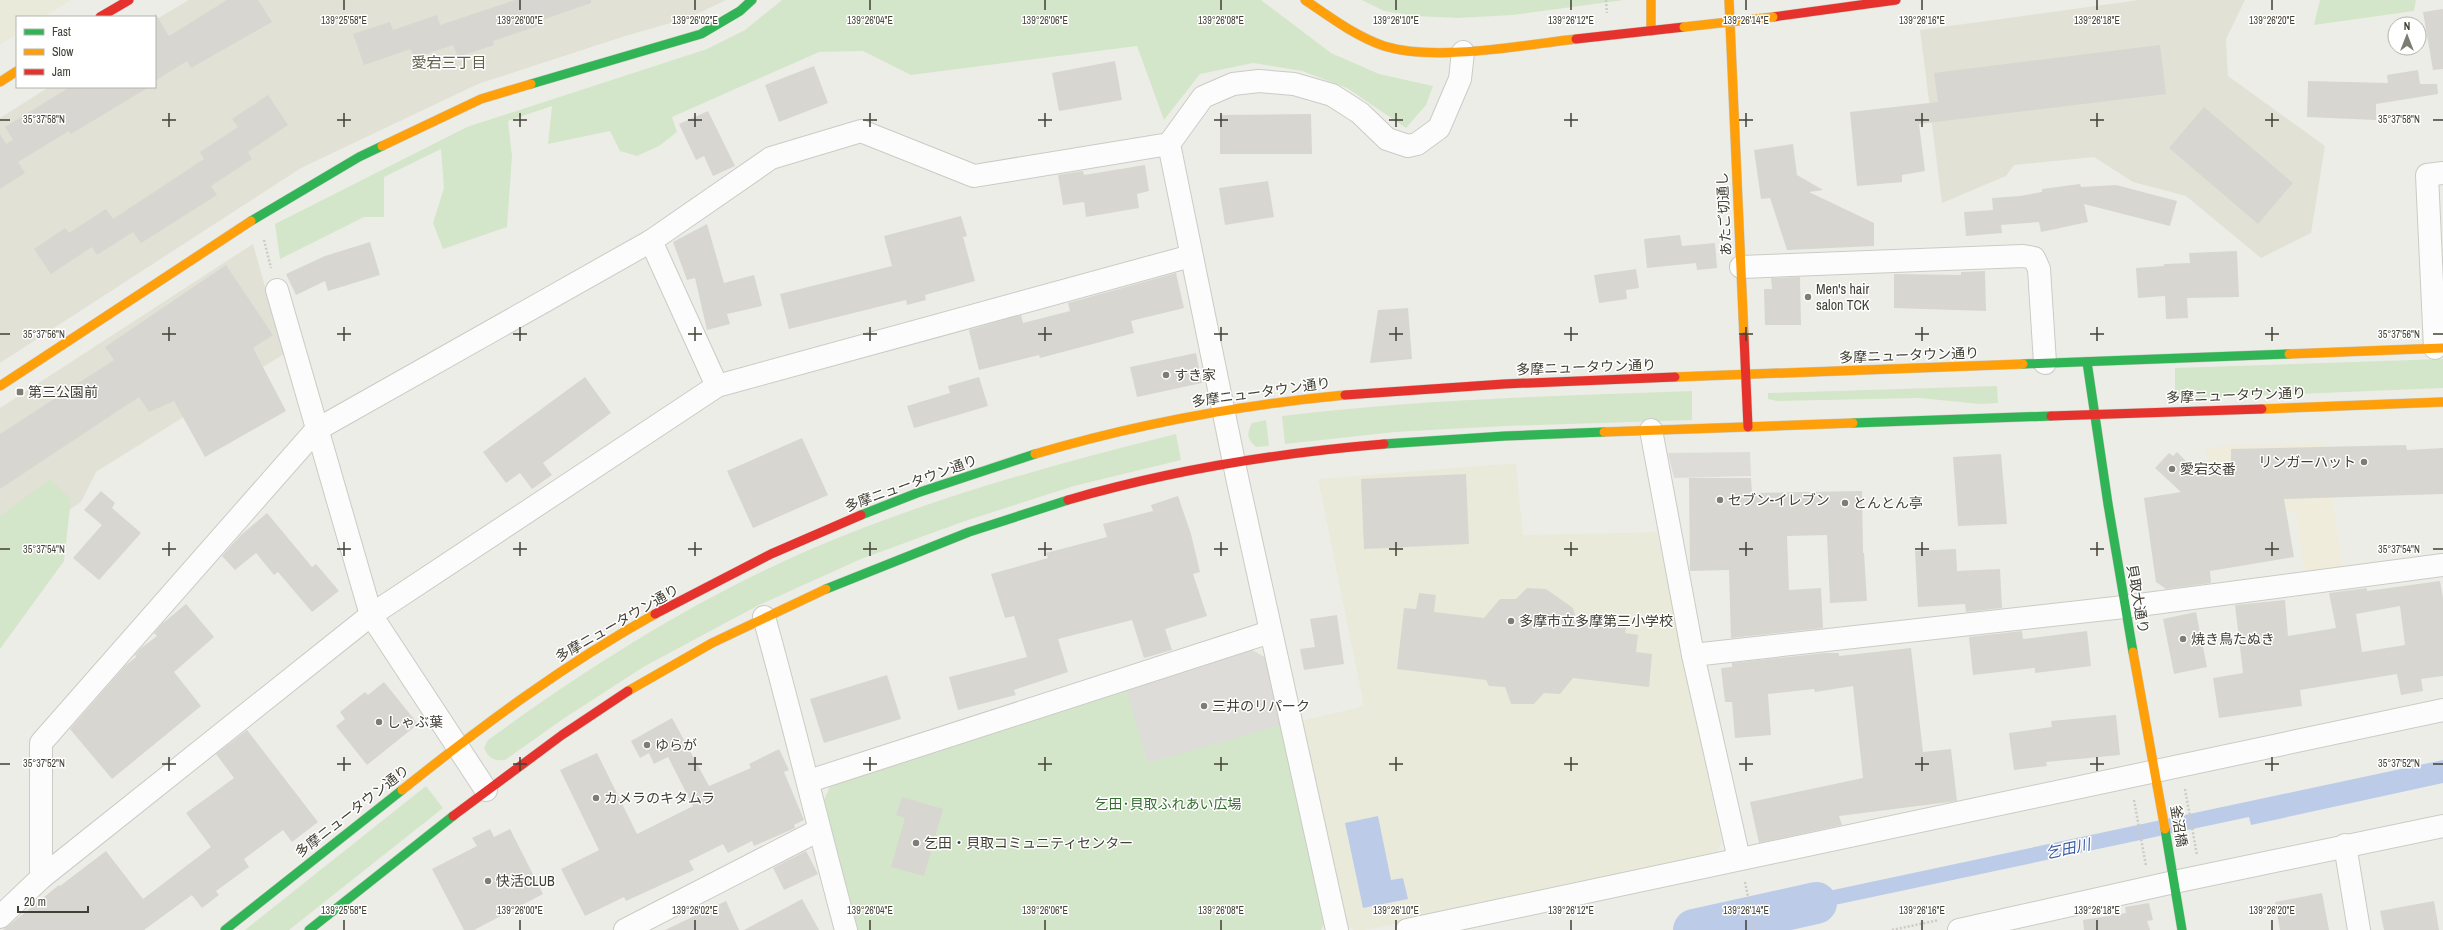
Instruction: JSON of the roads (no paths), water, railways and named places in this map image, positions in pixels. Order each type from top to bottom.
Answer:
[{"type":"main road","points":[[102,16],[129,0]]},
{"type":"main road","points":[[0,386],[257,217],[358,157],[481,99],[701,34],[740,11],[752,0]]},
{"type":"main road","points":[[1305,0],[1351,31],[1386,46],[1420,51],[1463,52],[1773,17],[1896,0]]},
{"type":"main road","points":[[1651,0],[1651,31]]},
{"type":"main road","name":"あたご切通し","points":[[1729,0],[1731,82],[1748,427]]},
{"type":"main road","points":[[0,82],[16,72]]},
{"type":"main road","name":"多摩ニュータウン通り","points":[[225,930],[456,746],[547,680],[630,628],[740,570],[850,519],[945,482],[1050,450],[1162,422],[1223,410],[1364,392],[1504,384],[2439,348]]},
{"type":"main road","name":"貝取大通り","points":[[2088,362],[2094,415],[2124,607],[2157,780]]},
{"type":"main road","name":"多摩ニュータウン通り","points":[[309,930],[486,790],[570,730],[653,676],[764,617],[865,572],[967,531],[1077,498],[1234,462],[1397,443],[1505,436],[1651,430],[2443,402]]},
{"type":"main road","name":"釜沼橋","points":[[2157,780],[2173,876]]},
{"type":"main road","points":[[2173,876],[2182,930]]},
{"type":"street","points":[[40,878],[41,743],[316,430],[651,241],[771,158],[860,130],[974,176],[1169,144],[1203,96],[1233,84],[1259,81],[1294,84],[1332,95],[1360,113],[1387,139],[1408,146],[1417,144],[1439,128],[1460,79],[1463,52]]},
{"type":"street","points":[[1169,144],[1270,632],[1336,930]]},
{"type":"street","points":[[2439,348],[2427,175],[2443,173]]},
{"type":"street","points":[[651,241],[717,386]]},
{"type":"street","points":[[0,917],[40,878],[372,615],[717,386],[1191,256]]},
{"type":"street","points":[[1741,266],[2023,256],[2034,258],[2039,269],[2045,363]]},
{"type":"street","points":[[278,290],[316,430],[372,615],[486,790]]},
{"type":"street","points":[[1651,430],[1693,655],[1739,859]]},
{"type":"street","points":[[1693,655],[2124,607],[2443,565]]},
{"type":"street","points":[[764,617],[809,781],[819,830],[846,930]]},
{"type":"street","points":[[809,781],[1270,632]]},
{"type":"street","points":[[1407,930],[1739,859],[2157,780],[2443,710]]},
{"type":"street","points":[[1959,930],[1998,926],[2173,876],[2443,826]]},
{"type":"street","points":[[625,930],[819,830]]},
{"type":"street","points":[[2345,845],[2359,930]]},
{"type":"water","points":[[2443,760],[2443,783],[2251,825],[2249,817],[1759,921],[1758,906]]},
{"type":"water","points":[[1378,816],[1391,880],[1403,878],[1408,899],[1363,908],[1345,823]]},
{"type":"waterway","name":"乞田川","points":[[1694,930],[1816,903]]},
{"type":"place","name":"Men's hair salon TCK","points":[[1808,297]]},
{"type":"place","name":"すき家","points":[[1166,375]]},
{"type":"place","name":"第三公園前","points":[[20,392]]},
{"type":"place","name":"リンガーハット","points":[[2364,462]]},
{"type":"place","name":"愛宕交番","points":[[2172,469]]},
{"type":"place","name":"セブン-イレブン","points":[[1720,500]]},
{"type":"place","name":"とんとん亭","points":[[1845,503]]},
{"type":"place","name":"多摩市立多摩第三小学校","points":[[1511,621]]},
{"type":"place","name":"焼き鳥たぬき","points":[[2183,639]]},
{"type":"place","name":"三井のリパーク","points":[[1204,706]]},
{"type":"place","name":"しゃぶ葉","points":[[379,722]]},
{"type":"place","name":"ゆらが","points":[[647,745]]},
{"type":"place","name":"カメラのキタムラ","points":[[596,798]]},
{"type":"place","name":"乞田・貝取コミュニティセンター","points":[[916,843]]},
{"type":"place","name":"快活CLUB","points":[[488,881]]},
{"type":"district","name":"愛宕三丁目","points":[[449,63]]},
{"type":"park label","name":"乞田･貝取ふれあい広場","points":[[1168,804]]}]
